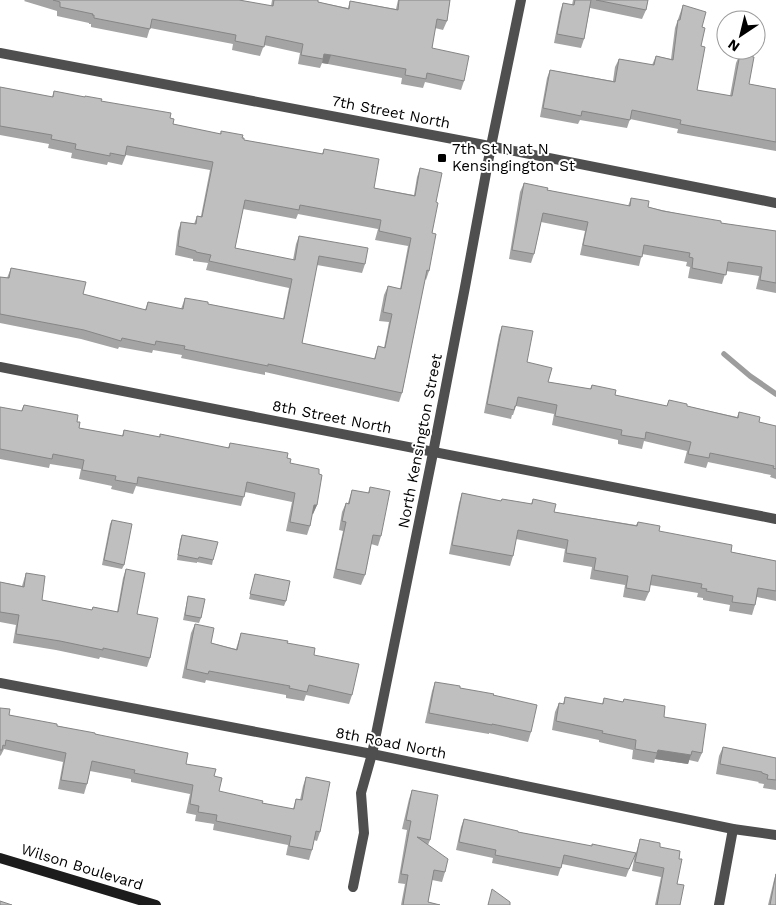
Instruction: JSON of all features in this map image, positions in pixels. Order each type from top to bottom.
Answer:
[{"type":"main road","name":"Wilson Boulevard","points":[[0,858],[156,905]]},
{"type":"street","name":"North Kensington Street","points":[[354,887],[364,833],[360,794],[372,754],[521,0]]},
{"type":"street","name":"7th Street North","points":[[0,52],[491,146],[776,203]]},
{"type":"street","name":"8th Street North","points":[[0,367],[776,519]]},
{"type":"street","name":"8th Road North","points":[[0,684],[372,754],[733,829],[776,835]]},
{"type":"street","points":[[719,905],[733,829]]},
{"type":"building","points":[[53,0],[239,0],[273,6],[274,0],[318,0],[318,2],[349,9],[350,1],[398,10],[399,0],[450,0],[447,21],[437,19],[432,48],[469,56],[464,81],[427,73],[426,79],[405,75],[406,69],[324,54],[323,59],[301,55],[303,44],[266,36],[264,47],[235,41],[236,35],[152,19],[150,29],[94,18],[93,14],[60,7],[60,2]]},
{"type":"building","points":[[575,0],[591,0],[584,39],[557,34],[563,3],[574,5]]},
{"type":"building","points":[[596,0],[648,0],[646,10]]},
{"type":"building","points":[[683,5],[706,12],[702,27],[705,28],[701,46],[705,47],[697,90],[732,96],[739,60],[753,60],[749,84],[776,89],[776,142],[680,124],[681,120],[632,110],[630,120],[582,111],[581,116],[543,108],[550,70],[615,82],[619,59],[654,65],[656,56],[673,60],[678,20],[680,20]]},
{"type":"building","points":[[0,87],[53,97],[54,91],[171,113],[170,118],[174,119],[173,124],[221,134],[221,131],[243,135],[242,138],[244,140],[323,154],[324,149],[379,159],[374,188],[415,196],[420,168],[442,173],[432,233],[436,234],[402,393],[268,364],[268,366],[184,349],[185,346],[156,341],[155,345],[122,338],[121,341],[84,330],[0,314],[0,277],[9,278],[11,268],[86,282],[83,294],[146,310],[148,302],[183,309],[185,298],[284,319],[292,279],[209,261],[211,255],[178,246],[181,222],[196,224],[197,216],[202,217],[213,162],[127,146],[125,156],[110,153],[110,156],[75,149],[76,144],[51,139],[52,135],[0,126]],"holes":[[[245,200],[299,210],[300,205],[381,220],[379,231],[411,238],[401,289],[388,286],[383,312],[392,314],[385,348],[378,346],[375,359],[302,343],[319,256],[365,264],[368,248],[299,236],[295,260],[235,248]]]},
{"type":"building","points":[[524,183],[548,188],[547,190],[630,206],[631,198],[649,201],[648,207],[663,211],[721,221],[721,223],[776,231],[776,283],[760,280],[762,267],[728,262],[726,275],[692,268],[693,258],[689,257],[690,253],[644,245],[642,257],[583,245],[588,222],[543,213],[534,254],[512,250]]},
{"type":"building","points":[[502,326],[533,331],[527,362],[552,368],[548,382],[591,389],[592,385],[616,390],[615,395],[667,406],[669,400],[738,418],[739,412],[760,417],[759,422],[776,426],[776,469],[773,468],[774,466],[710,453],[709,458],[688,454],[691,442],[646,432],[645,439],[621,435],[622,430],[555,416],[557,405],[518,397],[514,410],[487,404]]},
{"type":"building","points":[[24,405],[78,415],[77,422],[80,422],[79,428],[123,436],[124,430],[160,437],[160,434],[229,448],[230,443],[288,453],[287,458],[291,459],[290,463],[319,469],[319,474],[322,475],[317,505],[314,505],[310,526],[290,522],[295,493],[247,482],[244,497],[138,477],[137,484],[115,480],[116,476],[82,470],[84,460],[53,454],[52,459],[0,449],[0,407],[22,411]]},
{"type":"building","points":[[370,487],[390,491],[381,536],[373,535],[365,575],[336,569],[346,522],[342,521],[346,503],[349,504],[352,490],[369,493]]},
{"type":"building","points":[[462,493],[501,501],[502,499],[532,504],[533,499],[556,504],[554,512],[637,526],[638,522],[660,526],[659,531],[732,545],[731,552],[776,561],[776,591],[758,588],[755,605],[732,602],[733,596],[706,591],[707,589],[701,588],[702,584],[652,575],[649,592],[626,588],[628,576],[594,570],[596,558],[566,553],[568,540],[518,530],[513,556],[452,545]]},
{"type":"building","points":[[112,520],[132,524],[124,565],[104,560]]},
{"type":"building","points":[[182,535],[218,542],[213,560],[178,555]]},
{"type":"building","points":[[126,569],[145,573],[137,614],[158,618],[150,658],[103,648],[103,650],[16,634],[19,615],[0,612],[0,582],[24,587],[26,573],[45,576],[42,600],[92,610],[93,607],[118,612]]},
{"type":"building","points":[[255,574],[290,581],[286,601],[250,594]]},
{"type":"building","points":[[188,596],[205,599],[201,618],[185,615]]},
{"type":"building","points":[[195,624],[214,628],[211,643],[237,650],[241,633],[315,648],[314,655],[359,664],[352,695],[309,685],[307,692],[289,688],[290,686],[209,671],[208,674],[186,669]]},
{"type":"building","points":[[435,682],[460,686],[460,688],[537,705],[531,732],[429,713]]},
{"type":"building","points":[[565,697],[603,704],[604,698],[623,702],[624,699],[665,706],[664,717],[706,724],[702,753],[692,751],[691,755],[658,750],[657,753],[635,749],[636,740],[556,721],[559,703],[564,704]]},
{"type":"building","points":[[0,708],[10,709],[9,715],[188,753],[186,764],[216,769],[214,776],[222,778],[219,791],[263,801],[262,803],[294,809],[296,799],[302,800],[306,777],[330,782],[320,832],[316,831],[312,850],[289,846],[291,836],[216,821],[217,815],[198,812],[199,806],[190,804],[193,785],[134,773],[135,770],[92,761],[87,784],[61,780],[66,753],[6,740],[5,746],[3,745],[2,750],[0,750]]},
{"type":"building","points":[[723,747],[776,758],[776,780],[767,779],[768,775],[762,772],[720,764]]},
{"type":"building","points":[[412,790],[438,795],[430,840],[417,837],[448,859],[445,872],[434,870],[428,902],[440,905],[403,905],[408,875],[401,874],[411,821],[406,820]]},
{"type":"building","points":[[464,819],[518,832],[636,853],[629,869],[564,855],[561,868],[495,855],[496,850],[459,842]]},
{"type":"building","points":[[640,839],[660,843],[660,847],[680,851],[679,859],[682,859],[677,884],[684,885],[680,905],[657,905],[664,868],[635,862]]},
{"type":"building","points":[[776,874],[776,905],[770,905]]},
{"type":"building","points":[[492,889],[510,902],[510,905],[488,905]]},
{"type":"building","points":[[0,901],[12,905],[0,905]]},
{"type":"waterway","points":[[724,354],[750,376],[776,394]]},
{"type":"place","name":"7th St N at N Kensingington St","points":[[442,158]]}]
